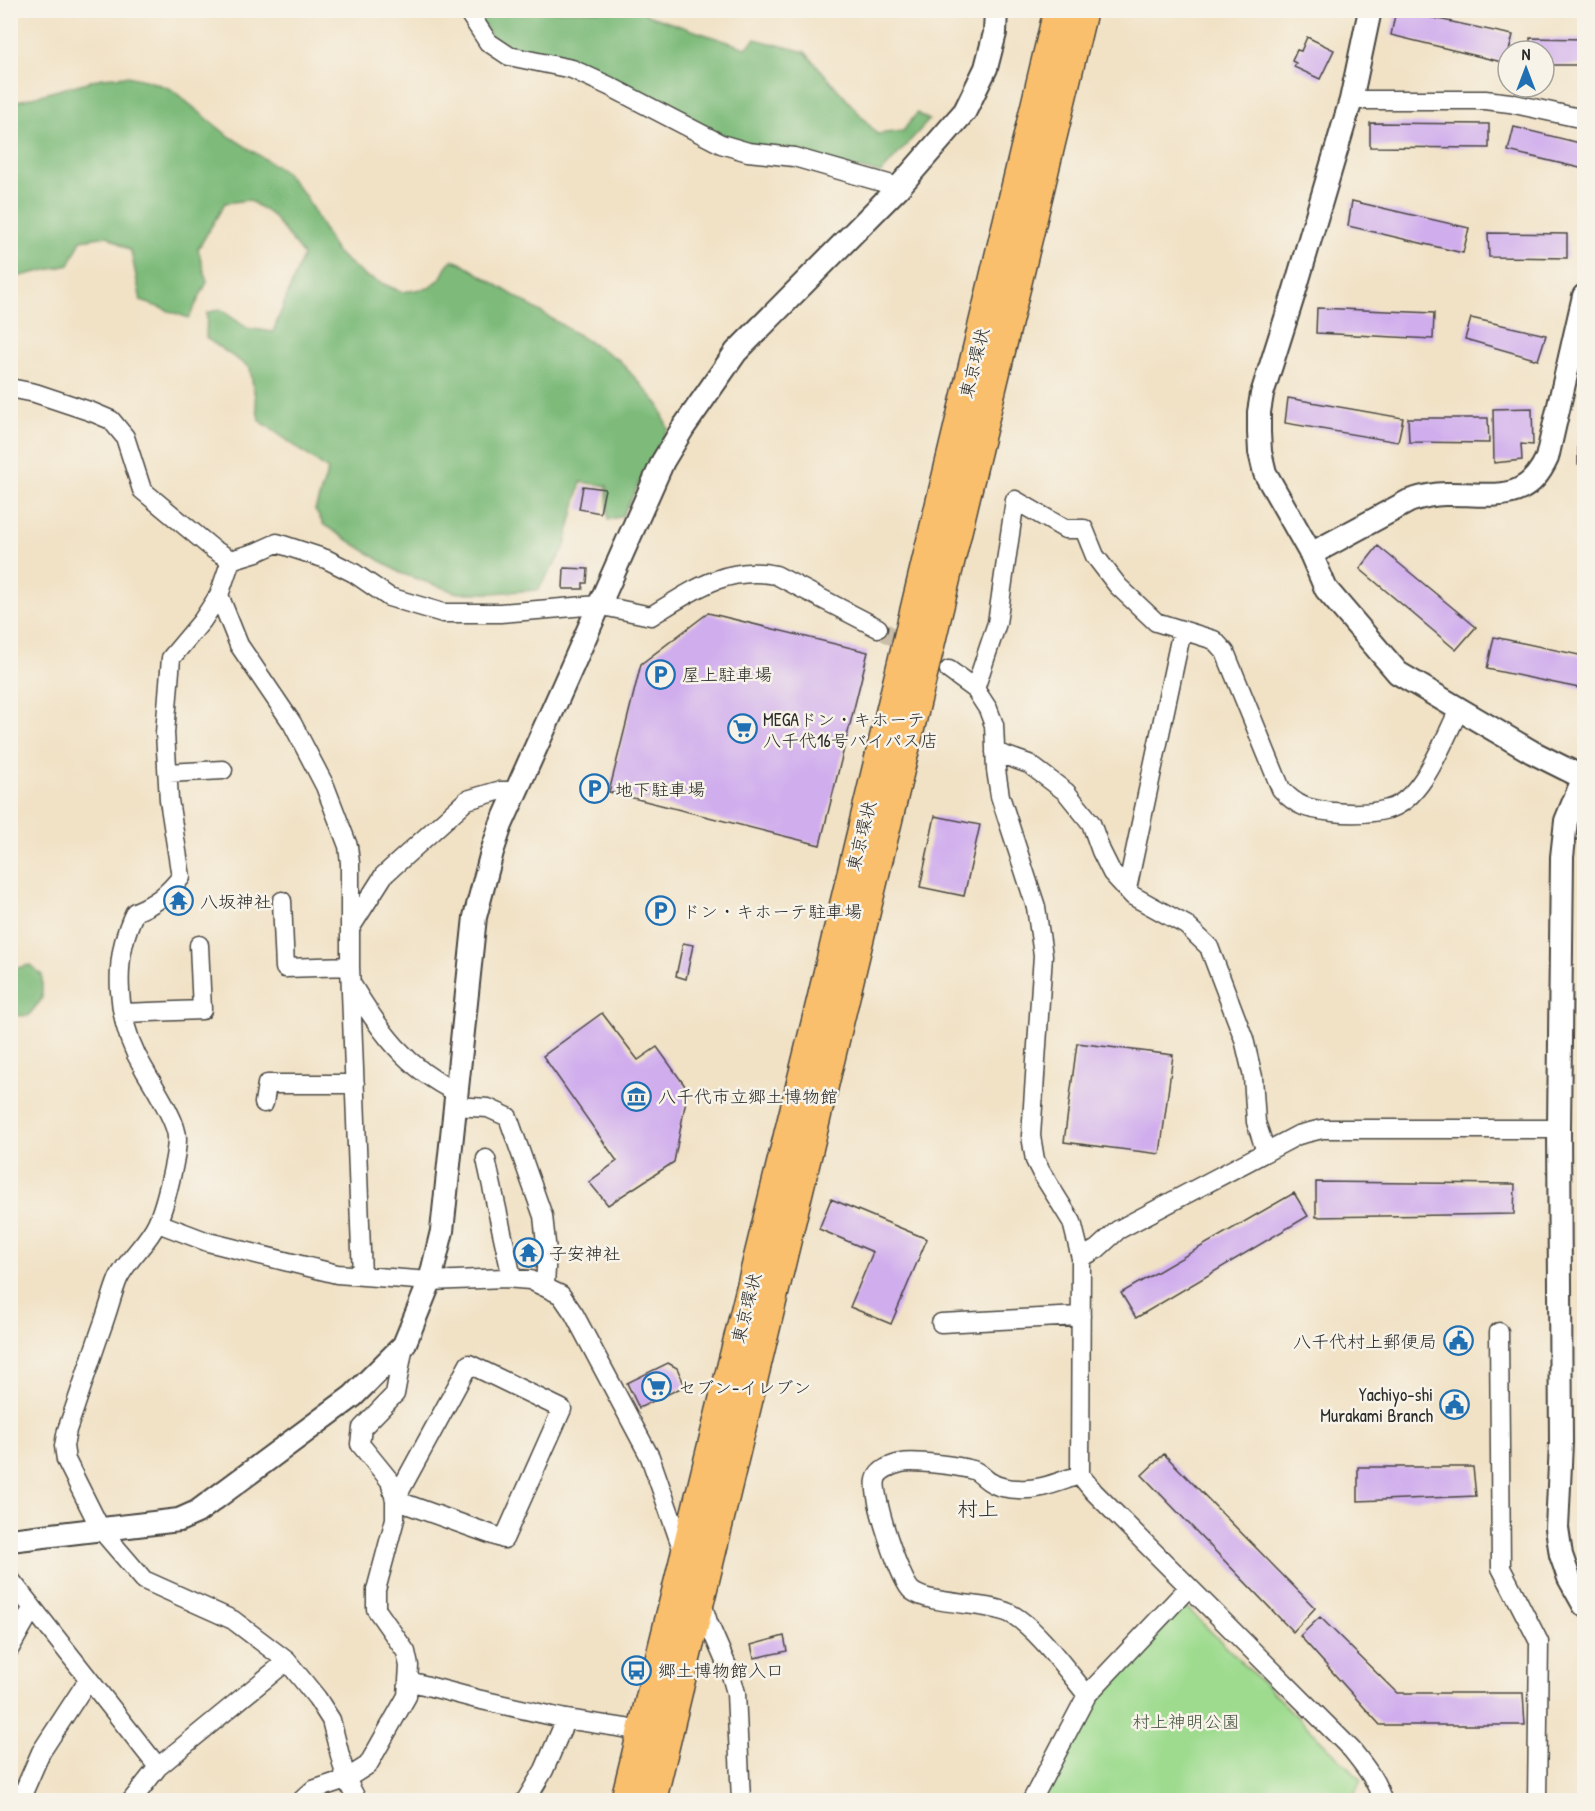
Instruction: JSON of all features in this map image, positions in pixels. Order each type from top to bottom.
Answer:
[{"type":"highway","name":"東京環状","points":[[626,1800],[822,1001],[1059,10]]},
{"type":"highway","name":"東京環状","points":[[651,1800],[1082,10]]},
{"type":"street","points":[[467,10],[488,42],[509,56],[572,69],[721,144],[748,152],[794,157],[899,187]]},
{"type":"street","points":[[302,1800],[312,1790],[346,1779],[368,1765],[407,1696],[409,1681],[406,1652],[376,1609],[376,1590],[395,1518],[395,1500],[390,1482],[360,1444],[362,1428],[395,1394],[404,1345],[430,1281],[442,1231],[475,916],[501,825],[663,461],[683,428],[736,352],[899,187],[965,111],[986,68],[995,33],[996,10]]},
{"type":"street","points":[[1370,10],[1351,100],[1262,394],[1259,412],[1260,452],[1265,472],[1311,554],[1326,589],[1398,673],[1532,752],[1584,778],[1566,821],[1562,857],[1559,1129],[1561,1443],[1557,1528],[1561,1555],[1569,1578],[1584,1605]]},
{"type":"street","points":[[1351,100],[1485,100],[1510,103],[1584,120]]},
{"type":"street","points":[[1311,554],[1409,501],[1426,495],[1508,494],[1520,490],[1531,482],[1547,458],[1584,296]]},
{"type":"street","points":[[10,388],[35,393],[111,420],[125,437],[141,490],[213,549],[231,560]]},
{"type":"street","points":[[975,689],[997,623],[1015,500],[1065,529],[1084,529],[1095,556],[1118,586],[1156,622],[1214,640],[1225,652],[1281,789],[1292,802],[1307,809],[1354,814],[1390,809],[1411,796],[1428,771],[1459,710]]},
{"type":"street","points":[[231,560],[277,543],[326,559],[354,573],[389,597],[443,612],[500,613],[598,605],[651,616],[709,582],[733,573],[759,572],[776,575],[878,628]]},
{"type":"street","points":[[231,560],[219,595],[202,621],[171,658],[165,734],[169,800],[181,877],[171,891],[152,906],[135,912],[127,928],[119,977],[123,1013],[130,1041],[141,1065],[163,1101],[177,1136],[174,1167],[158,1223],[119,1278],[67,1430],[64,1446],[66,1460],[101,1530],[144,1580],[233,1620],[286,1661],[317,1698],[331,1720],[346,1779],[357,1800]]},
{"type":"street","points":[[219,595],[239,645],[292,723],[328,795],[348,846],[351,863],[350,975],[362,1276]]},
{"type":"street","points":[[1127,889],[1182,630]]},
{"type":"street","points":[[949,670],[975,689],[988,709],[994,725],[1000,796],[1036,907],[1043,955],[1031,1136],[1041,1172],[1072,1222],[1082,1258],[1080,1475],[1094,1492],[1352,1750],[1368,1770],[1382,1800]]},
{"type":"street","points":[[995,752],[1029,764],[1066,792],[1091,823],[1112,873],[1133,896],[1186,925],[1209,947],[1244,1039],[1253,1077],[1256,1122],[1266,1152]]},
{"type":"street","points":[[168,773],[223,770]]},
{"type":"street","points":[[351,927],[384,875],[466,800],[498,791],[516,791]]},
{"type":"street","points":[[282,901],[285,968],[350,975]]},
{"type":"street","points":[[123,1013],[202,1010],[199,945]]},
{"type":"street","points":[[350,975],[390,1042],[417,1069],[440,1084],[455,1099],[488,1108],[508,1117],[543,1216],[547,1252],[545,1285]]},
{"type":"street","points":[[264,1103],[267,1084],[356,1084]]},
{"type":"street","points":[[1082,1258],[1097,1249],[1118,1230],[1298,1135],[1322,1129],[1559,1129]]},
{"type":"street","points":[[486,1159],[512,1278]]},
{"type":"street","points":[[158,1223],[208,1242],[337,1274],[430,1281],[512,1278],[545,1285],[561,1295],[574,1314],[650,1457],[708,1622],[724,1657],[736,1693],[741,1800]]},
{"type":"street","points":[[941,1323],[1081,1316]]},
{"type":"street","points":[[1499,1332],[1501,1568],[1539,1642],[1537,1800]]},
{"type":"street","points":[[10,1540],[178,1520],[197,1512],[353,1396],[404,1345]]},
{"type":"street","points":[[469,1364],[562,1409],[504,1539],[395,1500],[469,1364]]},
{"type":"street","points":[[1080,1475],[1041,1488],[1018,1489],[993,1485],[976,1471],[904,1462],[881,1471],[876,1479],[876,1493],[878,1506],[904,1578],[911,1590],[921,1596],[989,1607],[1009,1613],[1024,1622],[1087,1695]]},
{"type":"street","points":[[10,1579],[158,1767]]},
{"type":"street","points":[[1032,1800],[1087,1695],[1188,1587]]},
{"type":"street","points":[[10,1648],[32,1609]]},
{"type":"street","points":[[132,1800],[158,1767],[286,1661]]},
{"type":"street","points":[[20,1800],[41,1752],[88,1680]]},
{"type":"street","points":[[409,1681],[566,1719],[644,1731]]},
{"type":"street","points":[[526,1800],[544,1770],[566,1719]]},
{"type":"green space","points":[[474,11],[644,11],[647,15],[746,48],[755,39],[805,52],[877,134],[903,131],[917,113],[929,120],[881,173],[748,147],[523,55],[493,39]]},
{"type":"green space","points":[[127,76],[171,89],[226,134],[285,172],[306,197],[336,252],[365,276],[402,292],[429,288],[440,279],[452,260],[461,263],[619,360],[659,405],[668,429],[622,516],[608,520],[607,486],[581,482],[564,549],[538,590],[491,593],[458,593],[400,573],[324,525],[315,510],[328,470],[259,420],[250,368],[206,338],[207,313],[220,309],[247,328],[273,332],[303,255],[272,215],[249,200],[225,203],[198,249],[207,282],[189,318],[141,301],[131,251],[108,236],[81,240],[69,265],[11,278],[11,103],[102,78]]},
{"type":"green space","points":[[30,965],[42,975],[42,999],[28,1016],[11,1015],[11,969]]},
{"type":"green space","name":"村上神明公園","points":[[1181,1608],[1187,1608],[1361,1780],[1352,1800],[1038,1800],[1085,1715]]},
{"type":"building","points":[[1396,10],[1513,35],[1512,39],[1496,39],[1496,61],[1391,35]]},
{"type":"building","points":[[1307,37],[1334,50],[1320,79],[1294,67],[1296,63],[1292,61],[1297,50],[1301,51]]},
{"type":"building","points":[[1530,38],[1584,39],[1584,65],[1556,65],[1556,39]]},
{"type":"building","points":[[1370,123],[1489,124],[1489,148],[1370,147]]},
{"type":"building","points":[[1514,127],[1584,144],[1584,169],[1508,151]]},
{"type":"building","points":[[1352,201],[1469,228],[1463,253],[1348,226]]},
{"type":"building","points":[[1488,233],[1567,234],[1567,258],[1489,257]]},
{"type":"building","points":[[1317,308],[1434,313],[1433,339],[1316,333]]},
{"type":"building","points":[[1471,318],[1546,335],[1538,360],[1465,339]]},
{"type":"building","points":[[1288,398],[1403,418],[1398,442],[1285,423]]},
{"type":"building","points":[[1532,408],[1533,445],[1521,444],[1522,460],[1494,463],[1493,409]]},
{"type":"building","points":[[1408,418],[1488,418],[1489,443],[1409,442]]},
{"type":"building","points":[[1578,438],[1584,438],[1584,464],[1578,464]]},
{"type":"building","points":[[583,486],[605,489],[600,513],[579,509]]},
{"type":"building","points":[[1378,546],[1476,627],[1456,650],[1360,569]]},
{"type":"building","points":[[564,568],[588,569],[587,583],[583,583],[583,589],[563,589]]},
{"type":"building","points":[[708,613],[868,652],[820,845],[609,792],[641,664]]},
{"type":"building","points":[[1494,637],[1584,656],[1584,689],[1487,669]]},
{"type":"building","points":[[935,816],[980,825],[964,896],[920,887]]},
{"type":"building","points":[[683,943],[693,945],[686,979],[676,976]]},
{"type":"building","points":[[602,1013],[638,1060],[657,1047],[688,1090],[674,1162],[608,1205],[589,1182],[617,1161],[543,1056]]},
{"type":"building","points":[[1077,1043],[1173,1055],[1160,1154],[1064,1142]]},
{"type":"building","points":[[1316,1182],[1515,1184],[1514,1214],[1316,1217]]},
{"type":"building","points":[[1294,1193],[1308,1216],[1136,1318],[1121,1293]]},
{"type":"building","points":[[831,1199],[927,1239],[891,1324],[850,1307],[873,1252],[819,1229]]},
{"type":"building","points":[[668,1363],[677,1368],[685,1386],[639,1408],[627,1383]]},
{"type":"building","points":[[1164,1454],[1315,1608],[1293,1632],[1142,1475]]},
{"type":"building","points":[[1358,1467],[1473,1467],[1476,1496],[1358,1501]]},
{"type":"building","points":[[1320,1617],[1397,1693],[1523,1693],[1525,1725],[1380,1725],[1300,1636]]},
{"type":"building","points":[[784,1636],[787,1651],[754,1658],[751,1645]]},
{"type":"tunnel","points":[[878,628],[949,670]]},
{"type":"place","name":"屋上駐車場","points":[[661,674]]},
{"type":"place","name":"MEGAドン・キホーテ 八千代16号バイパス店","points":[[742,729]]},
{"type":"place","name":"地下駐車場","points":[[594,789]]},
{"type":"place","name":"八坂神社","points":[[179,901]]},
{"type":"place","name":"ドン・キホーテ駐車場","points":[[661,911]]},
{"type":"place","name":"八千代市立郷土博物館","points":[[637,1096]]},
{"type":"place","name":"子安神社","points":[[528,1253]]},
{"type":"place","name":"八千代村上郵便局","points":[[1458,1341]]},
{"type":"place","name":"セブン-イレブン","points":[[657,1387]]},
{"type":"place","name":"Yachiyo-shi Murakami Branch","points":[[1454,1404]]},
{"type":"place","name":"郷土博物館入口","points":[[637,1670]]},
{"type":"district","name":"村上","points":[[978,1508]]}]
